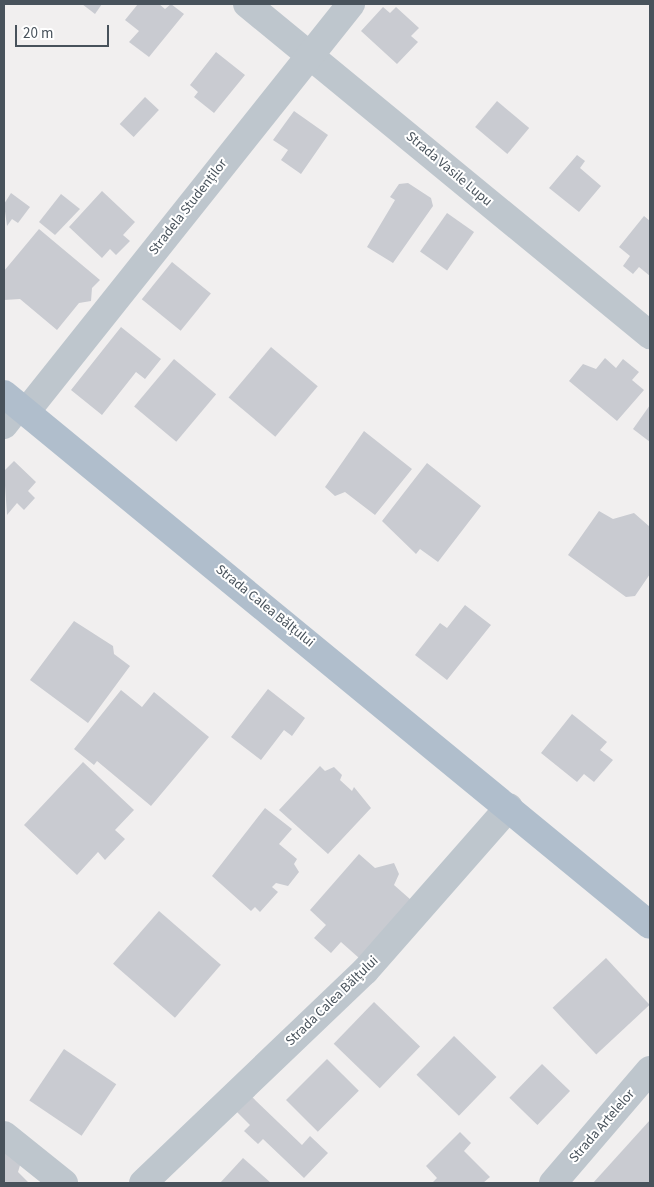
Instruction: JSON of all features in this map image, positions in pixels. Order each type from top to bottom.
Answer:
[{"type":"main road","name":"Strada Calea Bălțului","points":[[13,409],[509,807],[650,925]]},
{"type":"street","name":"Strada Vasile Lupu","points":[[247,4],[650,336]]},
{"type":"street","name":"Stradela Studenților","points":[[13,409],[351,4]]},
{"type":"street","name":"Strada Calea Bălțului","points":[[143,1183],[365,971],[509,807]]},
{"type":"street","name":"Strada Artelelor","points":[[553,1183],[650,1070]]},
{"type":"street","points":[[4,1134],[64,1183]]},
{"type":"building","points":[[82,4],[102,4],[95,14]]},
{"type":"building","points":[[138,4],[159,4],[165,9],[171,4],[184,14],[149,57],[129,42],[139,31],[125,20]]},
{"type":"building","points":[[383,7],[390,13],[396,7],[419,28],[411,36],[418,42],[397,64],[361,31]]},
{"type":"building","points":[[216,52],[245,75],[214,113],[194,97],[198,92],[190,85]]},
{"type":"building","points":[[145,97],[159,110],[134,137],[120,124]]},
{"type":"building","points":[[497,101],[529,128],[507,154],[475,127]]},
{"type":"building","points":[[294,111],[328,135],[301,174],[281,160],[288,150],[273,140]]},
{"type":"building","points":[[577,155],[585,161],[580,168],[601,186],[579,212],[549,188]]},
{"type":"building","points":[[408,183],[431,198],[433,206],[393,263],[367,247],[395,200],[390,197],[399,184]]},
{"type":"building","points":[[102,191],[135,222],[123,235],[130,241],[116,255],[110,249],[102,258],[69,227]]},
{"type":"building","points":[[11,193],[30,207],[18,223],[12,219],[7,226],[4,204]]},
{"type":"building","points":[[61,194],[80,209],[55,235],[39,222]]},
{"type":"building","points":[[447,213],[474,232],[447,270],[420,252]]},
{"type":"building","points":[[644,216],[650,221],[650,276],[639,267],[633,274],[623,266],[630,256],[619,247]]},
{"type":"building","points":[[39,229],[100,280],[92,288],[91,301],[79,303],[57,330],[20,299],[4,300],[4,271]]},
{"type":"building","points":[[172,262],[211,293],[181,331],[142,299]]},
{"type":"building","points":[[121,327],[161,359],[145,379],[136,372],[102,415],[71,390]]},
{"type":"building","points":[[271,347],[318,386],[275,437],[229,398]]},
{"type":"building","points":[[605,358],[616,368],[623,359],[639,372],[632,380],[644,390],[617,421],[569,381],[583,364],[596,369]]},
{"type":"building","points":[[174,359],[216,394],[176,442],[134,406]]},
{"type":"building","points":[[650,405],[650,442],[633,429]]},
{"type":"building","points":[[364,431],[412,469],[375,515],[345,492],[335,496],[325,487]]},
{"type":"building","points":[[14,461],[36,482],[28,491],[35,498],[24,510],[17,503],[7,515],[4,471]]},
{"type":"building","points":[[427,463],[481,506],[438,562],[420,549],[416,554],[382,521]]},
{"type":"building","points":[[599,511],[613,519],[634,513],[650,527],[650,574],[635,596],[626,597],[568,555]]},
{"type":"building","points":[[465,605],[491,625],[447,680],[415,655],[440,623],[447,628]]},
{"type":"building","points":[[74,621],[113,646],[114,654],[130,666],[88,723],[30,680]]},
{"type":"building","points":[[268,689],[305,718],[292,736],[284,730],[261,760],[231,737]]},
{"type":"building","points":[[121,690],[142,707],[154,692],[209,737],[151,806],[97,761],[94,765],[74,749]]},
{"type":"building","points":[[572,714],[607,742],[600,750],[613,760],[594,782],[584,774],[577,782],[541,753]]},
{"type":"building","points":[[83,762],[134,810],[115,830],[125,839],[105,860],[98,852],[77,875],[24,825]]},
{"type":"building","points":[[320,766],[325,771],[334,767],[342,775],[340,780],[352,791],[354,787],[371,808],[328,854],[279,810]]},
{"type":"building","points":[[265,808],[292,829],[279,844],[297,859],[294,864],[299,872],[288,886],[276,883],[272,887],[278,892],[260,912],[255,907],[251,911],[212,876]]},
{"type":"building","points":[[359,854],[375,868],[394,863],[399,874],[394,885],[411,900],[359,958],[341,942],[331,953],[314,938],[326,925],[310,910]]},
{"type":"building","points":[[159,911],[221,965],[175,1018],[113,964]]},
{"type":"building","points":[[606,958],[650,1005],[596,1055],[553,1008]]},
{"type":"building","points":[[374,1002],[420,1046],[380,1088],[334,1044]]},
{"type":"building","points":[[454,1036],[496,1077],[459,1116],[416,1075]]},
{"type":"building","points":[[64,1049],[116,1084],[82,1136],[29,1100]]},
{"type":"building","points":[[327,1059],[359,1091],[318,1132],[286,1100]]},
{"type":"building","points":[[542,1064],[570,1091],[537,1125],[509,1098]]},
{"type":"building","points":[[251,1096],[302,1145],[310,1136],[328,1153],[304,1178],[263,1139],[258,1144],[244,1131],[250,1125],[236,1111]]},
{"type":"building","points":[[650,1120],[650,1183],[593,1183]]},
{"type":"building","points":[[460,1132],[471,1143],[464,1151],[490,1177],[483,1183],[432,1183],[437,1178],[426,1166]]},
{"type":"building","points":[[4,1148],[21,1162],[18,1172],[29,1183],[4,1183]]},
{"type":"building","points":[[243,1158],[271,1183],[220,1183]]}]
